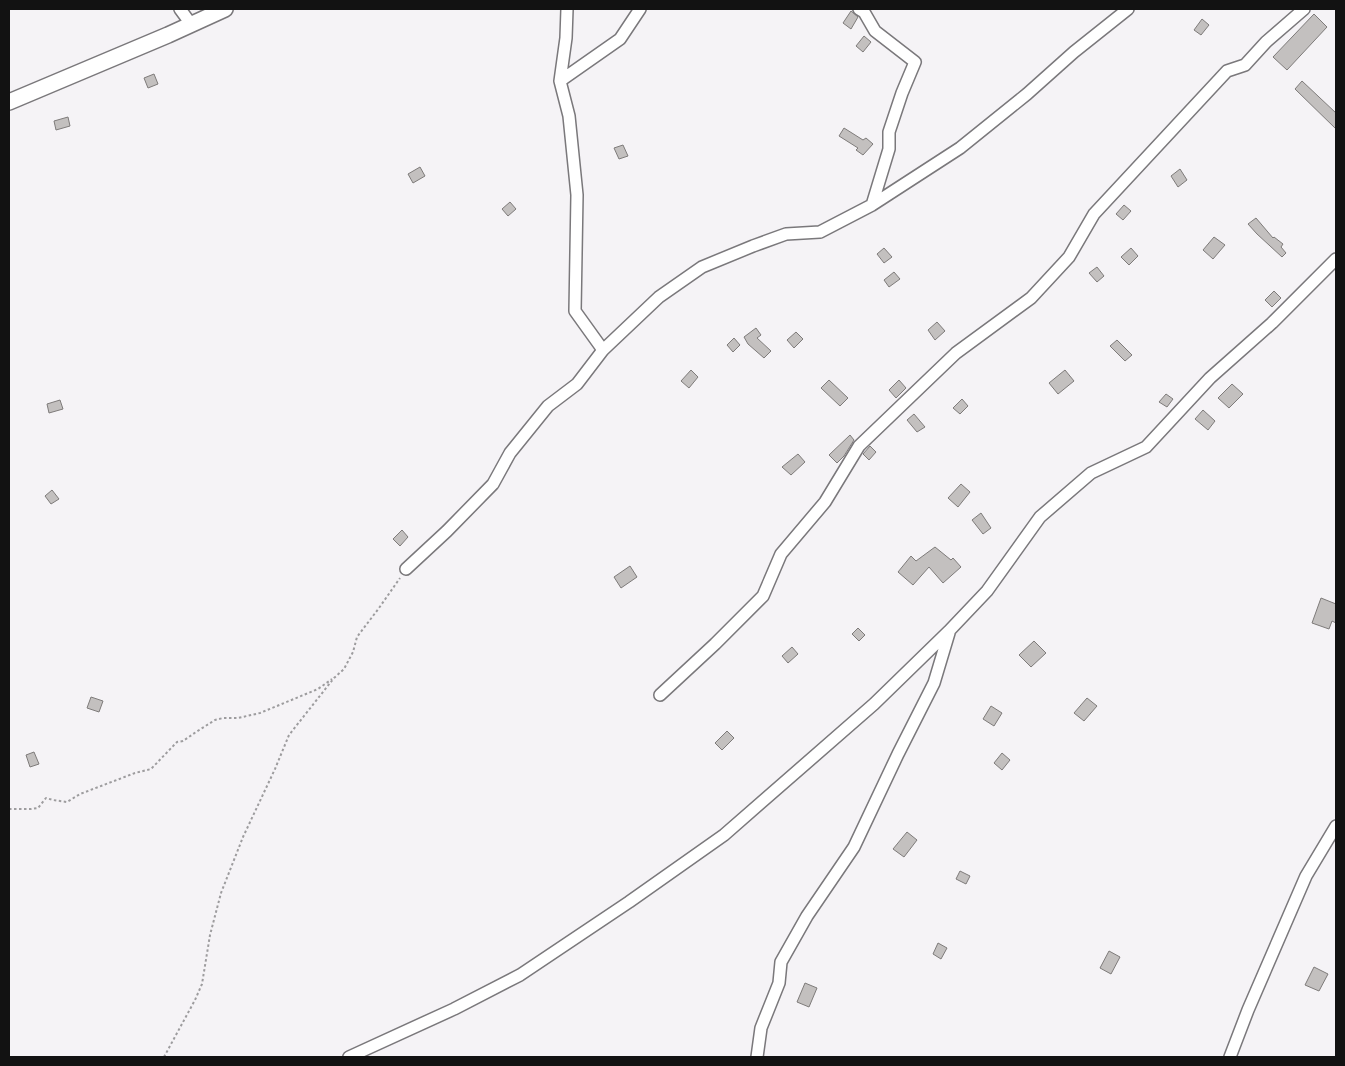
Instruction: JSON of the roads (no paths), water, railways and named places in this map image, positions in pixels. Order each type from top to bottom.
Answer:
[{"type":"main road","points":[[9,102],[225,9]]},
{"type":"street","points":[[180,9],[191,24]]},
{"type":"street","points":[[567,9],[566,38],[560,81],[569,116],[577,195],[575,311],[603,350]]},
{"type":"street","points":[[560,81],[620,39],[640,9]]},
{"type":"street","points":[[859,9],[864,12],[875,31],[915,62],[889,132],[889,149],[872,205]]},
{"type":"street","points":[[406,569],[493,484],[510,454],[548,406],[577,384],[603,350],[659,297],[702,267],[786,234],[820,232],[872,205],[960,148],[1128,9]]},
{"type":"street","points":[[660,695],[716,644],[763,596],[781,554],[824,502],[859,446],[956,353],[1031,298],[1069,258],[1094,214],[1227,70],[1245,65],[1266,42],[1304,9]]},
{"type":"street","points":[[349,1057],[454,1009],[520,975],[724,835],[874,704],[949,631],[987,591],[1040,517],[1091,473],[1146,447],[1210,378],[1272,323],[1336,259]]},
{"type":"street","points":[[757,1057],[761,1028],[779,983],[781,962],[807,916],[854,847],[934,683],[949,631]]},
{"type":"street","points":[[1230,1057],[1248,1010],[1306,876],[1336,826]]}]
